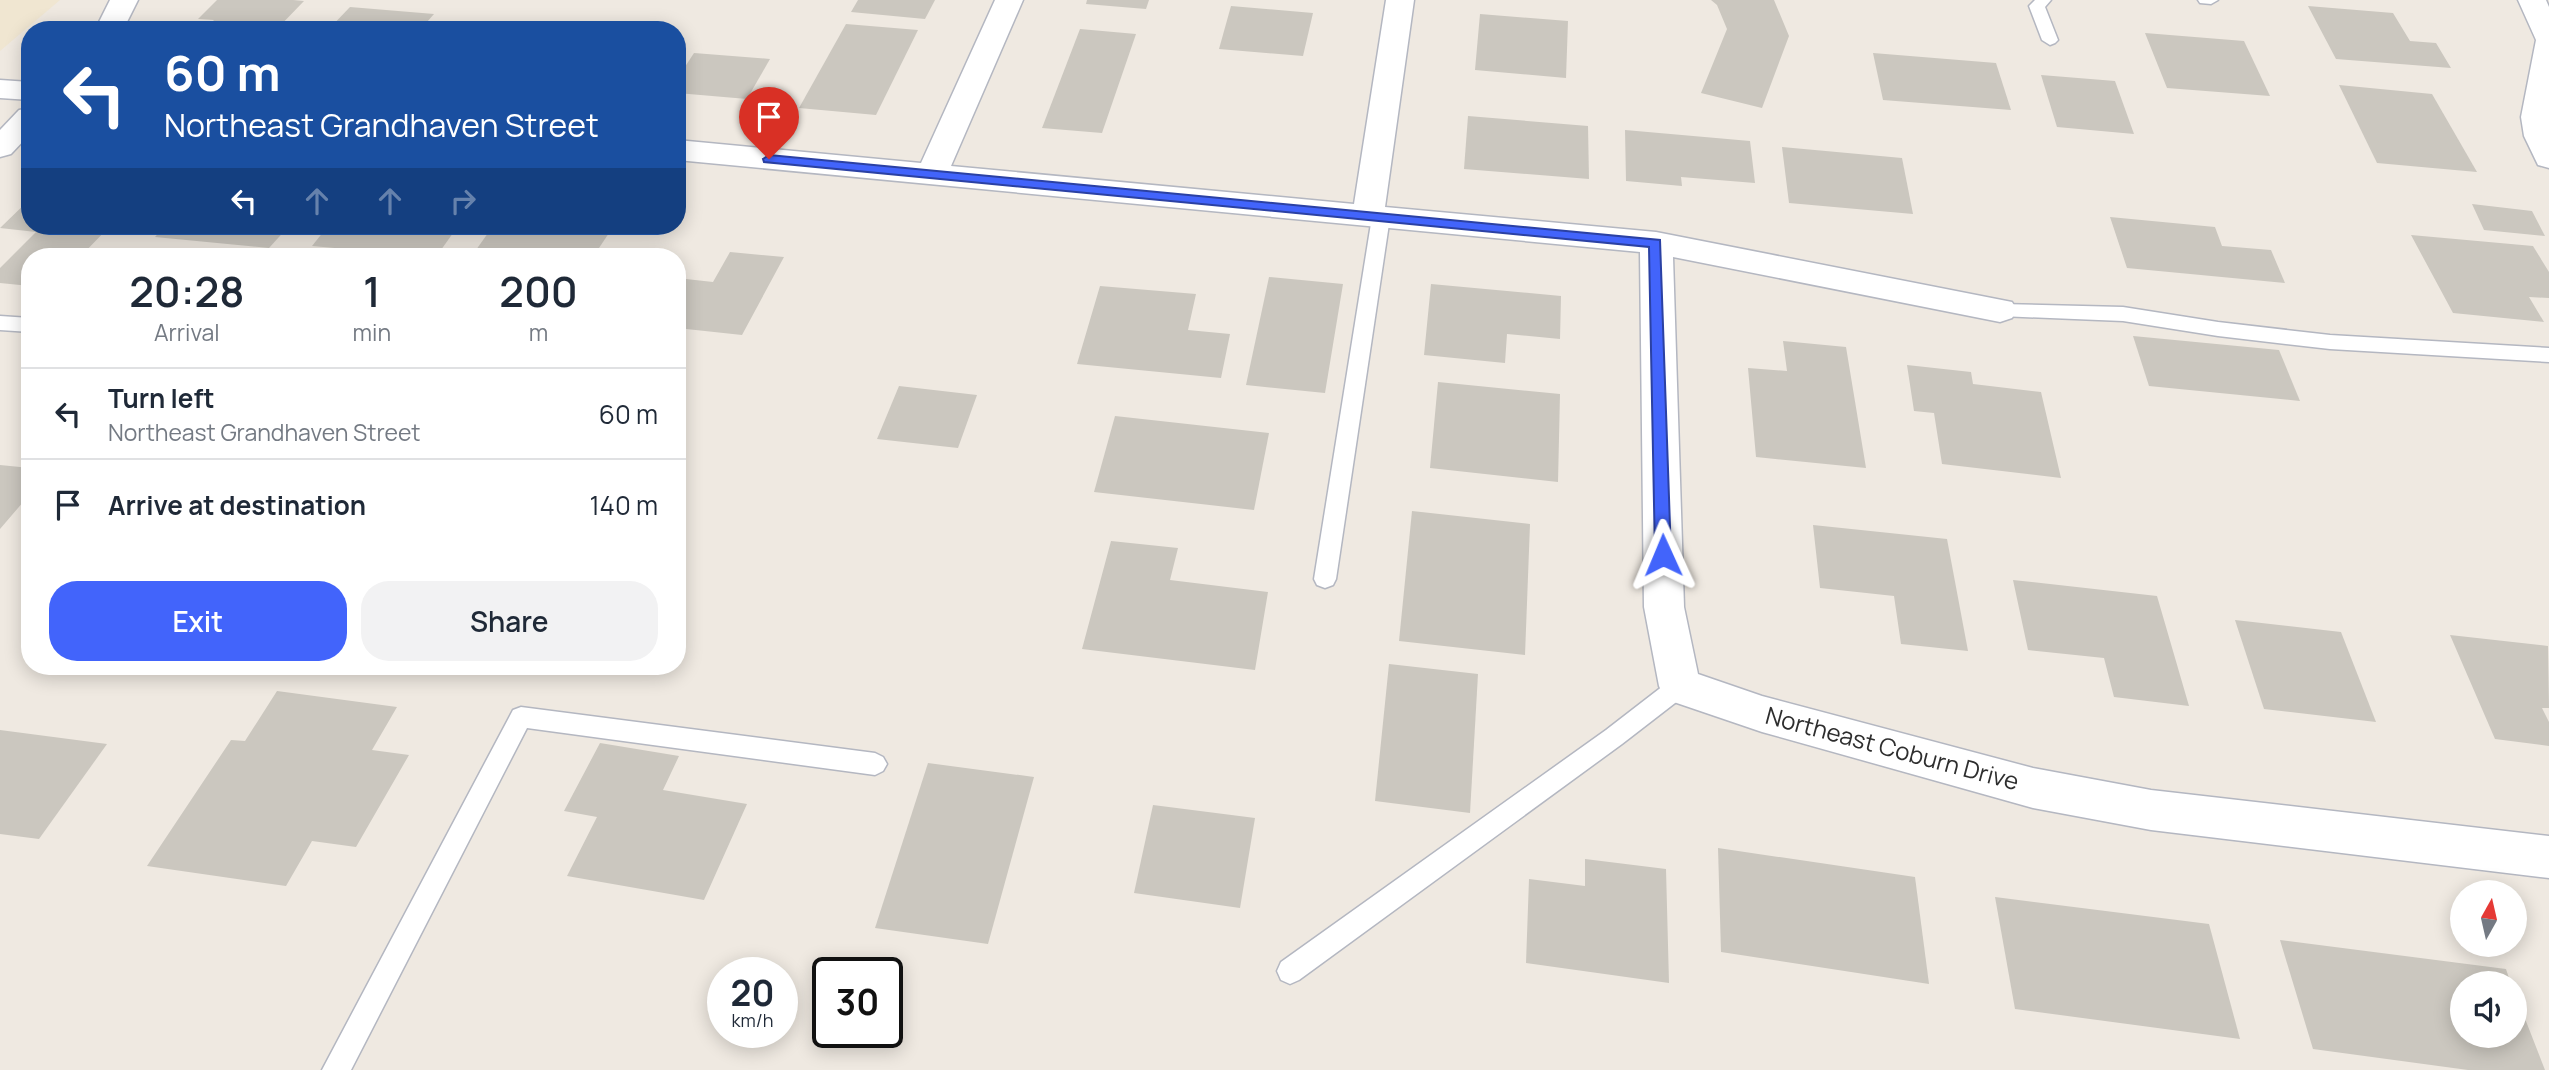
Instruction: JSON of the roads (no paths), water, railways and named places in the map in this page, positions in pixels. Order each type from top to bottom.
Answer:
[{"type":"street","points":[[114,21],[124,0]]},
{"type":"street","points":[[932,174],[1009,0]]},
{"type":"street","points":[[1375,216],[1400,0]]},
{"type":"street","points":[[2532,0],[2549,40],[2545,71],[2536,101],[2537,130],[2549,158]]},
{"type":"street","points":[[0,89],[21,90]]},
{"type":"street","points":[[0,147],[21,126]]},
{"type":"street","points":[[686,151],[1656,243],[2000,310]]},
{"type":"street","points":[[1656,243],[1664,607],[1680,686]]},
{"type":"street","name":"Northeast Coburn Drive","points":[[1680,686],[1762,714],[2033,788],[2151,810],[2549,857]]},
{"type":"lane","points":[[2044,0],[2037,6],[2050,40]]},
{"type":"lane","points":[[2205,0],[2211,0]]},
{"type":"lane","points":[[1325,579],[1375,216]]},
{"type":"lane","points":[[2000,310],[2123,314],[2218,329],[2330,342],[2549,355]]},
{"type":"lane","points":[[0,323],[21,324]]},
{"type":"lane","points":[[1290,971],[1680,686]]},
{"type":"lane","points":[[336,1070],[521,717],[875,764]]}]
